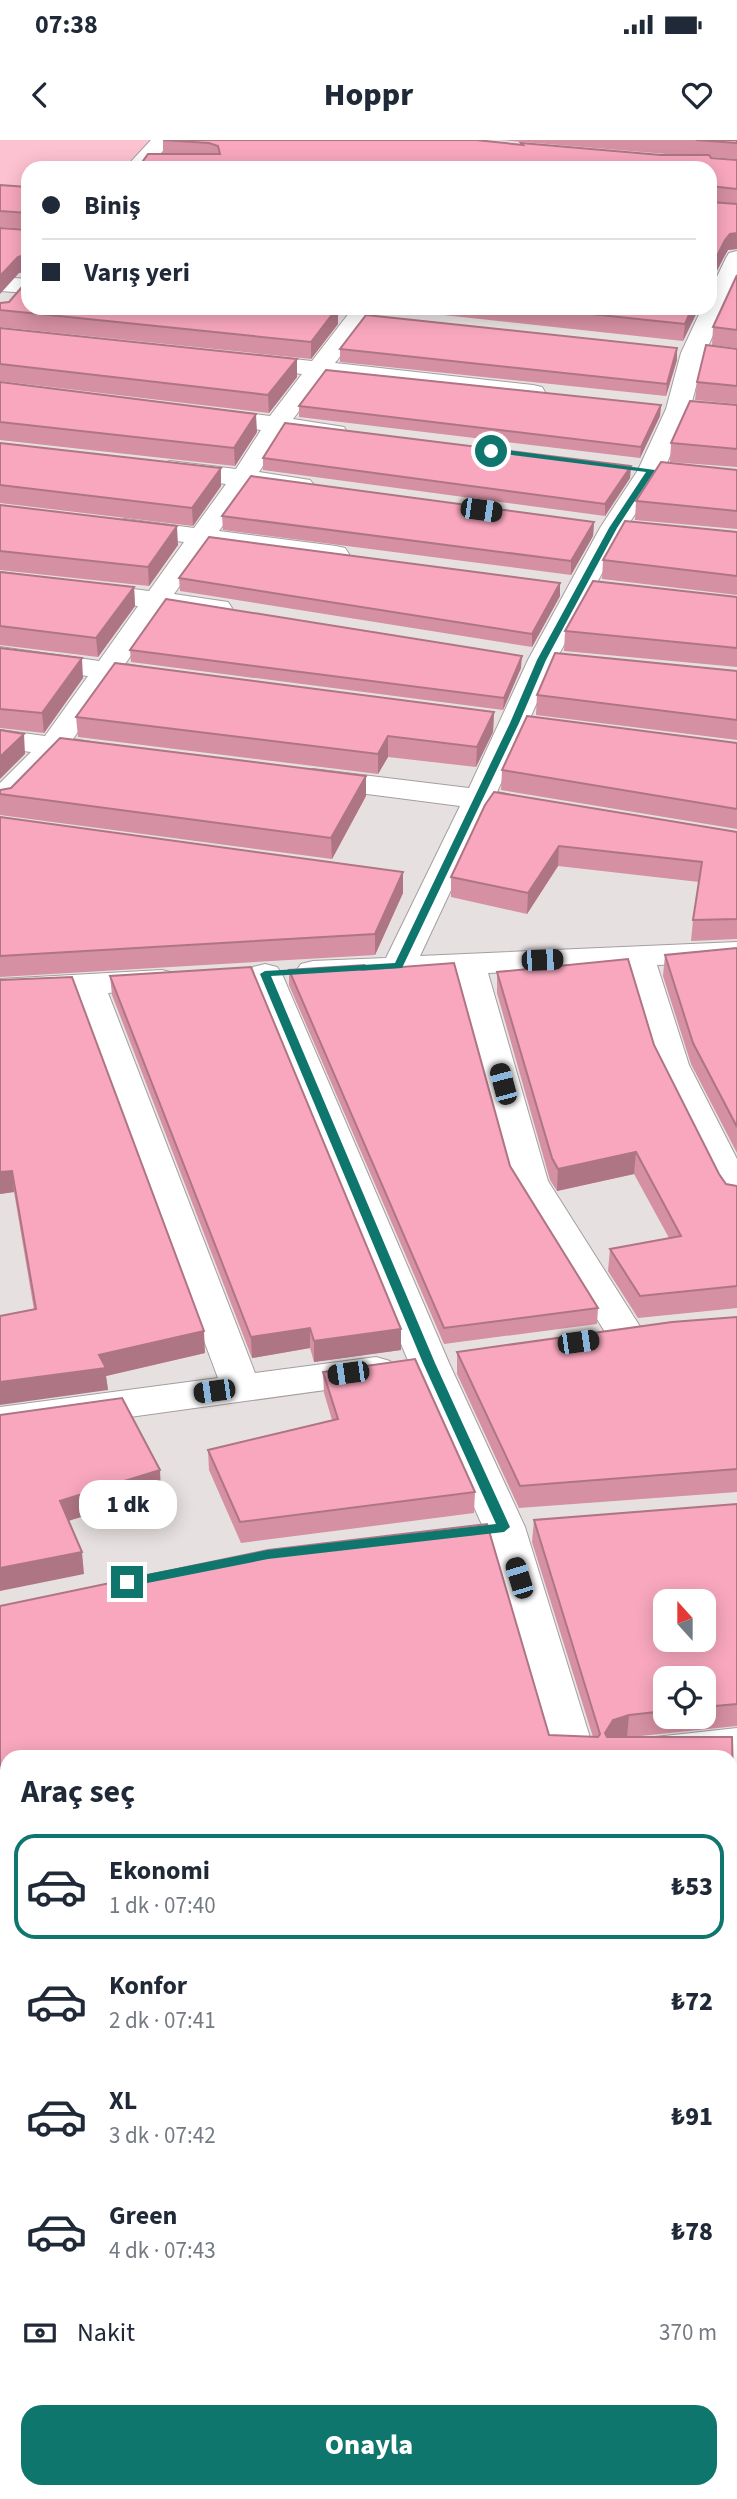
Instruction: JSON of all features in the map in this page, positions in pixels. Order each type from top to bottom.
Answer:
[{"type":"street","points":[[142,161],[163,140]]},
{"type":"street","points":[[717,254],[737,257],[721,302]]},
{"type":"street","points":[[4,293],[21,286]]},
{"type":"street","points":[[5,818],[105,671],[243,478],[277,424],[360,315]]},
{"type":"street","points":[[399,966],[424,883],[479,798],[514,723],[555,661],[580,588],[613,528],[663,471],[690,410],[717,315]]},
{"type":"street","points":[[665,349],[704,354]]},
{"type":"street","points":[[227,359],[554,395]]},
{"type":"street","points":[[650,405],[690,410]]},
{"type":"street","points":[[180,412],[360,435]]},
{"type":"street","points":[[148,467],[325,489]]},
{"type":"street","points":[[623,467],[663,471]]},
{"type":"street","points":[[94,524],[364,558]]},
{"type":"street","points":[[586,524],[641,531]]},
{"type":"street","points":[[0,580],[157,598],[240,611]]},
{"type":"street","points":[[514,655],[555,661]]},
{"type":"street","points":[[0,656],[187,681]]},
{"type":"street","points":[[0,739],[135,756]]},
{"type":"street","points":[[286,774],[533,807]]},
{"type":"street","points":[[571,1750],[504,1527],[251,975],[399,966],[737,953]]},
{"type":"street","points":[[638,957],[672,1065],[737,1195]]},
{"type":"street","points":[[469,963],[530,1181],[643,1333],[587,1341]]},
{"type":"street","points":[[0,989],[197,978]]},
{"type":"street","points":[[89,984],[241,1388]]},
{"type":"street","points":[[0,1421],[469,1357]]},
{"type":"street","points":[[462,1532],[545,1524]]},
{"type":"shaded area","points":[[0,140],[152,140],[129,161],[21,161],[21,189],[0,187]]},
{"type":"building","points":[[163,140],[476,140],[661,155],[709,155],[711,158],[737,160],[737,189],[717,187],[717,161],[143,161],[148,154],[220,154],[218,146]]},
{"type":"building","points":[[696,140],[737,140],[737,143]]},
{"type":"building","points":[[0,185],[21,187],[21,212],[0,211]]},
{"type":"building","points":[[717,203],[737,204],[737,233],[730,234],[717,256]]},
{"type":"building","points":[[0,228],[21,230],[21,256],[0,276]]},
{"type":"building","points":[[737,275],[737,330],[713,327]]},
{"type":"building","points":[[21,288],[21,312],[0,310],[0,303],[9,302]]},
{"type":"building","points":[[49,315],[332,315],[311,342]]},
{"type":"building","points":[[366,315],[677,348],[667,384],[340,349]]},
{"type":"building","points":[[600,315],[689,315],[685,324]]},
{"type":"building","points":[[0,328],[297,359],[268,395],[0,364]]},
{"type":"building","points":[[706,345],[737,349],[737,386],[697,382]]},
{"type":"building","points":[[326,370],[661,405],[641,447],[299,406]]},
{"type":"building","points":[[0,382],[256,414],[234,448],[0,422]]},
{"type":"building","points":[[690,401],[737,405],[737,449],[671,443]]},
{"type":"building","points":[[285,423],[631,466],[605,504],[263,458]]},
{"type":"building","points":[[0,443],[221,468],[192,508],[0,485]]},
{"type":"building","points":[[661,462],[737,470],[737,511],[636,501]]},
{"type":"building","points":[[251,476],[594,522],[571,561],[222,516]]},
{"type":"building","points":[[0,505],[177,526],[148,567],[0,551]]},
{"type":"building","points":[[625,521],[737,532],[737,576],[603,560]]},
{"type":"building","points":[[209,537],[560,583],[532,634],[179,578]]},
{"type":"building","points":[[0,572],[134,587],[96,638],[0,626]]},
{"type":"building","points":[[593,581],[737,597],[737,648],[565,631]]},
{"type":"building","points":[[166,599],[522,656],[504,698],[130,650]]},
{"type":"building","points":[[0,648],[82,658],[42,713],[0,709]]},
{"type":"building","points":[[555,653],[737,671],[737,720],[537,695]]},
{"type":"building","points":[[115,663],[494,712],[477,747],[388,736],[378,754],[76,717]]},
{"type":"building","points":[[527,716],[737,743],[737,809],[502,770]]},
{"type":"building","points":[[0,730],[24,734],[0,757]]},
{"type":"building","points":[[60,738],[366,776],[331,838],[0,794],[0,790],[11,788]]},
{"type":"building","points":[[494,792],[737,832],[737,919],[693,920],[702,862],[559,846],[528,893],[451,877],[485,805]]},
{"type":"building","points":[[0,817],[403,872],[375,934],[0,956]]},
{"type":"building","points":[[737,948],[737,1127],[693,1043],[665,955]]},
{"type":"building","points":[[628,959],[654,1045],[719,1174],[726,1184],[737,1186],[737,1286],[640,1296],[610,1249],[681,1236],[636,1152],[558,1169],[552,1158],[497,972]]},
{"type":"building","points":[[454,963],[510,1166],[598,1308],[444,1328],[289,970],[364,965],[362,970]]},
{"type":"building","points":[[251,967],[401,1329],[314,1341],[310,1328],[251,1337],[110,976]]},
{"type":"building","points":[[72,977],[204,1331],[99,1355],[106,1368],[0,1382],[0,1316],[36,1309],[12,1171],[0,1172],[0,980]]},
{"type":"building","points":[[737,1317],[737,1469],[520,1486],[457,1352],[672,1322]]},
{"type":"building","points":[[415,1359],[475,1492],[240,1522],[208,1450],[338,1419],[323,1372]]},
{"type":"building","points":[[122,1398],[160,1470],[60,1501],[82,1552],[0,1568],[0,1415]]},
{"type":"building","points":[[737,1504],[737,1704],[716,1706],[716,1666],[653,1666],[653,1712],[613,1720],[605,1733],[607,1737],[732,1737],[732,1750],[0,1750],[0,1606],[268,1550],[487,1524],[549,1735],[598,1737],[600,1734],[534,1520]]},
{"type":"route","points":[[127,1582],[268,1555],[504,1527],[429,1363],[265,974],[399,966],[515,723],[542,660],[613,528],[651,470],[491,451]]}]
